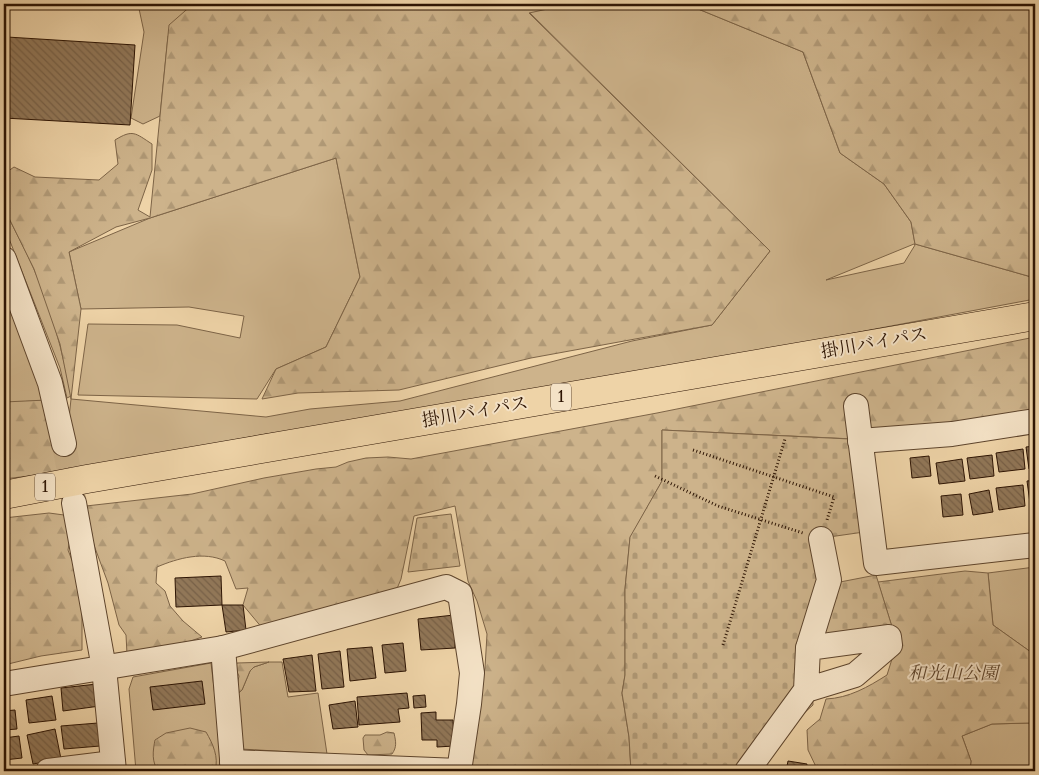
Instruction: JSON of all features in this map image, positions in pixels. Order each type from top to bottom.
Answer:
[{"type":"highway","name":"掛川バイパス","points":[[4,495],[87,479],[1035,316]]},
{"type":"street","points":[[4,259],[50,383],[64,444]]},
{"type":"street","points":[[856,406],[876,563],[1035,545]]},
{"type":"street","points":[[860,441],[952,434],[1035,421]]},
{"type":"street","points":[[48,771],[113,767],[104,668],[74,504]]},
{"type":"street","points":[[747,771],[806,690],[808,648],[829,580],[821,538]]},
{"type":"street","points":[[4,684],[223,648],[446,587],[460,594],[472,673],[459,771],[233,767],[223,648]]},
{"type":"street","points":[[806,690],[855,676],[890,645],[889,637],[808,648]]},
{"type":"path","points":[[723,645],[785,439]]},
{"type":"path","points":[[655,476],[718,506],[821,538],[834,498],[693,450]]},
{"type":"green space","points":[[138,4],[197,4],[168,36],[160,116],[143,124],[131,118],[144,32]]},
{"type":"green space","points":[[193,4],[571,4],[529,13],[770,251],[712,325],[531,358],[399,390],[298,393],[262,399],[276,369],[326,347],[360,277],[336,158],[150,218],[116,227],[69,252],[81,309],[71,399],[60,344],[34,269],[4,208],[4,174],[14,167],[35,177],[99,180],[118,164],[115,140],[126,134],[134,134],[152,144],[152,170],[138,210],[150,217],[169,25]]},
{"type":"green space","points":[[571,4],[686,4],[803,52],[840,153],[884,184],[911,222],[915,244],[1035,278],[1035,299],[416,415],[266,434],[69,471],[66,447],[71,399],[266,417],[310,409],[400,401],[632,341],[712,325],[770,251],[529,12]],"holes":[[[914,244],[904,263],[826,280]]]},
{"type":"green space","points":[[686,4],[1016,4],[1035,12],[1035,278],[915,244],[911,222],[884,184],[840,153],[803,52]]},
{"type":"green space","points":[[336,158],[360,277],[326,347],[276,369],[257,399],[78,395],[88,324],[177,325],[240,338],[244,316],[189,307],[81,309],[69,252],[150,218]]},
{"type":"green space","points":[[4,208],[33,267],[51,314],[71,396],[67,398],[60,368],[4,226]]},
{"type":"green space","points":[[4,270],[47,400],[4,403]]},
{"type":"green space","points":[[1035,337],[1035,414],[875,440],[662,430],[662,481],[630,538],[625,589],[625,675],[622,693],[629,737],[631,771],[465,771],[485,668],[487,634],[477,601],[468,581],[455,506],[414,516],[401,579],[396,591],[360,598],[322,612],[282,619],[263,629],[243,605],[248,588],[236,589],[225,561],[208,556],[200,556],[174,561],[157,567],[156,583],[165,591],[170,606],[183,621],[202,637],[168,649],[127,654],[126,635],[119,625],[108,583],[91,535],[86,506],[192,494],[264,478],[336,467],[366,458],[411,459],[657,413]]},
{"type":"green space","points":[[47,400],[70,471],[4,479],[4,402]]},
{"type":"green space","points":[[662,430],[850,439],[864,532],[822,538],[835,583],[876,575],[897,643],[810,657],[813,705],[752,760],[748,771],[631,771],[629,737],[622,693],[625,675],[625,589],[630,537],[662,481]]},
{"type":"green space","points":[[49,513],[64,515],[70,538],[68,550],[75,568],[82,602],[82,650],[41,656],[4,665],[4,518]]},
{"type":"green space","points":[[451,514],[460,566],[408,572],[417,518]]},
{"type":"green space","points":[[1035,567],[1035,655],[993,625],[988,573]]},
{"type":"green space","name":"和光山公園","points":[[965,571],[988,573],[993,625],[1035,655],[1035,714],[1030,723],[992,724],[962,736],[971,761],[970,771],[818,771],[808,750],[807,730],[820,719],[826,699],[843,697],[865,688],[887,675],[897,643],[878,582]]},
{"type":"green space","points":[[269,662],[282,662],[288,697],[318,693],[327,754],[241,749],[235,696],[242,690],[250,671],[254,667]]},
{"type":"green space","points":[[269,662],[254,667],[250,671],[242,690],[235,696],[239,676],[235,668],[237,663]]},
{"type":"green space","points":[[211,663],[224,771],[136,771],[129,689],[133,677]]},
{"type":"green space","points":[[1035,714],[1035,771],[970,771],[971,761],[962,736],[992,724],[1030,723]]},
{"type":"green space","points":[[190,728],[206,732],[215,751],[215,771],[159,771],[154,760],[155,740],[166,733]]},
{"type":"green space","points":[[387,732],[394,733],[396,744],[392,754],[368,755],[364,750],[363,738],[365,735],[380,735]]},
{"type":"building","points":[[7,37],[135,45],[130,125],[4,118]]},
{"type":"building","points":[[1035,446],[1035,468],[1029,469],[1026,447]]},
{"type":"building","points":[[1023,449],[1025,469],[999,472],[996,453]]},
{"type":"building","points":[[992,455],[994,476],[970,479],[967,458]]},
{"type":"building","points":[[929,456],[931,476],[912,478],[910,458]]},
{"type":"building","points":[[962,459],[965,481],[939,484],[936,463]]},
{"type":"building","points":[[1035,480],[1035,502],[1030,503],[1027,481]]},
{"type":"building","points":[[1023,485],[1025,506],[999,510],[996,488]]},
{"type":"building","points":[[989,490],[993,512],[973,515],[969,494]]},
{"type":"building","points":[[961,494],[963,515],[943,517],[941,496]]},
{"type":"building","points":[[221,576],[222,605],[176,607],[175,578]]},
{"type":"building","points":[[222,605],[243,605],[246,630],[226,632]]},
{"type":"building","points":[[454,615],[455,648],[421,650],[418,619]]},
{"type":"building","points":[[403,643],[406,671],[385,673],[382,645]]},
{"type":"building","points":[[372,647],[376,678],[350,681],[347,649]]},
{"type":"building","points":[[340,651],[344,687],[322,689],[318,654]]},
{"type":"building","points":[[312,655],[316,691],[289,692],[283,659]]},
{"type":"building","points":[[202,681],[205,704],[153,710],[150,687]]},
{"type":"building","points":[[97,684],[100,706],[63,711],[61,688]]},
{"type":"building","points":[[407,693],[409,708],[398,709],[400,722],[359,725],[357,697]]},
{"type":"building","points":[[425,695],[426,707],[414,708],[413,696]]},
{"type":"building","points":[[52,696],[56,720],[29,723],[26,700]]},
{"type":"building","points":[[355,701],[358,727],[333,729],[329,705]]},
{"type":"building","points":[[15,710],[17,729],[4,730],[4,711]]},
{"type":"building","points":[[436,712],[436,720],[453,720],[454,746],[437,747],[437,740],[422,740],[421,713]]},
{"type":"building","points":[[98,723],[100,746],[64,749],[61,726]]},
{"type":"building","points":[[55,729],[61,759],[33,764],[27,735]]},
{"type":"building","points":[[19,736],[22,758],[4,760],[4,738]]},
{"type":"building","points":[[788,761],[807,764],[806,771],[786,771]]},
{"type":"tunnel","points":[[64,444],[74,499]]}]
